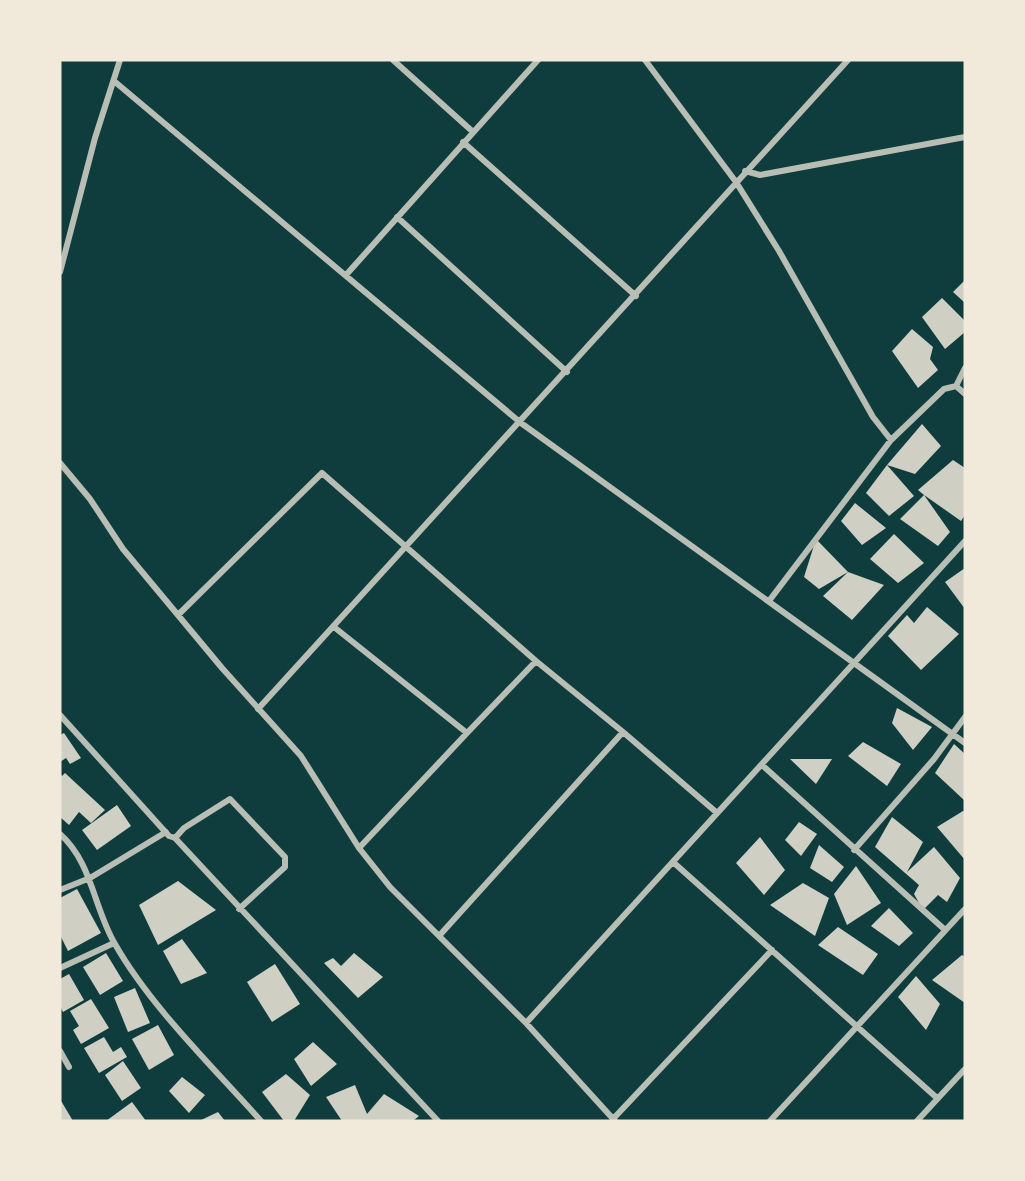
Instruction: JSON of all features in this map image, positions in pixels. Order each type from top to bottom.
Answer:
[{"type":"street","points":[[60,272],[95,138],[120,60]]},
{"type":"street","points":[[393,60],[472,131]]},
{"type":"street","points":[[346,275],[472,131],[538,60]]},
{"type":"street","points":[[645,60],[736,182],[779,251],[873,417],[891,440]]},
{"type":"street","points":[[258,709],[521,423],[848,60]]},
{"type":"street","points":[[114,81],[521,423],[965,743]]},
{"type":"street","points":[[746,171],[760,175],[965,138]]},
{"type":"street","points":[[463,142],[636,296]]},
{"type":"street","points":[[397,217],[567,372]]},
{"type":"street","points":[[769,601],[891,440],[944,389],[956,386],[965,368]]},
{"type":"street","points":[[956,386],[965,394]]},
{"type":"street","points":[[60,463],[90,499],[123,549],[258,709],[301,756],[359,848],[390,887],[526,1023],[614,1120],[772,950]]},
{"type":"street","points":[[179,614],[321,473],[536,661],[716,812]]},
{"type":"street","points":[[526,1023],[965,541]]},
{"type":"street","points":[[334,627],[467,734]]},
{"type":"street","points":[[359,848],[536,661]]},
{"type":"street","points":[[60,715],[166,832],[175,838],[438,1121]]},
{"type":"street","points":[[854,850],[934,759],[951,732],[965,717]]},
{"type":"street","points":[[439,936],[623,732]]},
{"type":"street","points":[[762,765],[854,850],[945,929]]},
{"type":"street","points":[[175,838],[184,828],[230,800],[285,857],[285,867],[239,909]]},
{"type":"street","points":[[60,890],[90,878],[166,832]]},
{"type":"street","points":[[60,834],[90,878],[114,943],[140,982],[261,1121]]},
{"type":"street","points":[[673,862],[937,1098]]},
{"type":"street","points":[[770,1121],[965,909]]},
{"type":"street","points":[[60,968],[114,943]]},
{"type":"street","points":[[60,1051],[69,1067]]},
{"type":"street","points":[[917,1121],[965,1068]]},
{"type":"building","points":[[965,280],[965,303],[953,292]]},
{"type":"building","points":[[942,298],[965,321],[965,332],[945,349],[922,317]]},
{"type":"building","points":[[912,329],[933,347],[930,359],[938,370],[918,388],[892,351]]},
{"type":"building","points":[[922,424],[941,446],[915,474],[887,465]]},
{"type":"building","points":[[953,460],[965,468],[965,515],[961,521],[918,490]]},
{"type":"building","points":[[887,465],[914,496],[889,516],[866,493]]},
{"type":"building","points":[[924,495],[950,532],[938,546],[900,519]]},
{"type":"building","points":[[855,503],[886,528],[862,545],[841,521]]},
{"type":"building","points":[[894,534],[924,563],[898,583],[870,559]]},
{"type":"building","points":[[816,539],[848,572],[819,589],[804,577]]},
{"type":"building","points":[[965,568],[965,609],[945,582]]},
{"type":"building","points":[[848,572],[884,585],[852,620],[823,596]]},
{"type":"building","points":[[927,607],[959,634],[921,670],[888,636],[907,615],[914,623]]},
{"type":"building","points":[[897,708],[932,727],[913,750],[892,723]]},
{"type":"building","points":[[64,733],[81,758],[70,764],[66,758],[60,762],[60,735]]},
{"type":"building","points":[[863,742],[901,764],[887,786],[848,756]]},
{"type":"building","points":[[954,744],[965,754],[965,801],[935,773]]},
{"type":"building","points":[[790,759],[832,759],[816,784]]},
{"type":"building","points":[[60,773],[62,776],[65,773],[105,810],[91,823],[79,812],[69,825],[60,817]]},
{"type":"building","points":[[117,805],[131,826],[97,850],[82,830]]},
{"type":"building","points":[[963,811],[965,812],[965,860],[937,827]]},
{"type":"building","points":[[892,817],[923,842],[907,872],[934,847],[960,878],[947,902],[938,895],[923,910],[914,894],[919,885],[875,847]]},
{"type":"building","points":[[799,822],[817,834],[801,856],[785,840]]},
{"type":"building","points":[[760,837],[785,870],[764,895],[736,863]]},
{"type":"building","points":[[819,845],[844,867],[832,882],[810,868]]},
{"type":"building","points":[[856,866],[881,903],[847,925],[834,894]]},
{"type":"building","points":[[178,881],[216,910],[158,945],[139,905]]},
{"type":"building","points":[[803,883],[829,898],[815,936],[770,905]]},
{"type":"building","points":[[77,889],[101,933],[68,951],[60,935],[60,898]]},
{"type":"building","points":[[889,908],[913,933],[899,946],[871,926]]},
{"type":"building","points":[[838,927],[878,954],[863,975],[818,945]]},
{"type":"building","points":[[182,939],[207,973],[181,984],[163,951]]},
{"type":"building","points":[[106,953],[123,981],[100,995],[83,967]]},
{"type":"building","points":[[354,953],[383,977],[358,998],[324,963],[333,958],[341,966]]},
{"type":"building","points":[[962,955],[965,957],[965,1003],[932,980]]},
{"type":"building","points":[[275,964],[300,1004],[272,1022],[247,982]]},
{"type":"building","points":[[69,974],[84,1000],[63,1012],[60,1006],[60,979]]},
{"type":"building","points":[[916,976],[940,1004],[926,1030],[898,997]]},
{"type":"building","points":[[135,988],[150,1023],[128,1032],[114,997]]},
{"type":"building","points":[[91,999],[109,1028],[81,1044],[73,1030],[79,1026],[70,1011]]},
{"type":"building","points":[[158,1025],[174,1055],[149,1070],[132,1039]]},
{"type":"building","points":[[104,1037],[113,1052],[121,1047],[127,1057],[99,1073],[84,1048]]},
{"type":"building","points":[[313,1042],[337,1064],[311,1086],[294,1059]]},
{"type":"building","points":[[123,1061],[141,1088],[122,1101],[105,1075]]},
{"type":"building","points":[[286,1074],[310,1095],[294,1121],[284,1121],[262,1092]]},
{"type":"building","points":[[182,1077],[205,1095],[189,1113],[169,1091]]},
{"type":"building","points":[[355,1085],[367,1114],[384,1094],[419,1116],[413,1121],[342,1121],[326,1097]]},
{"type":"building","points":[[60,1099],[73,1121],[60,1121]]},
{"type":"building","points":[[132,1102],[146,1121],[106,1121]]},
{"type":"building","points":[[218,1112],[225,1121],[199,1121]]}]
